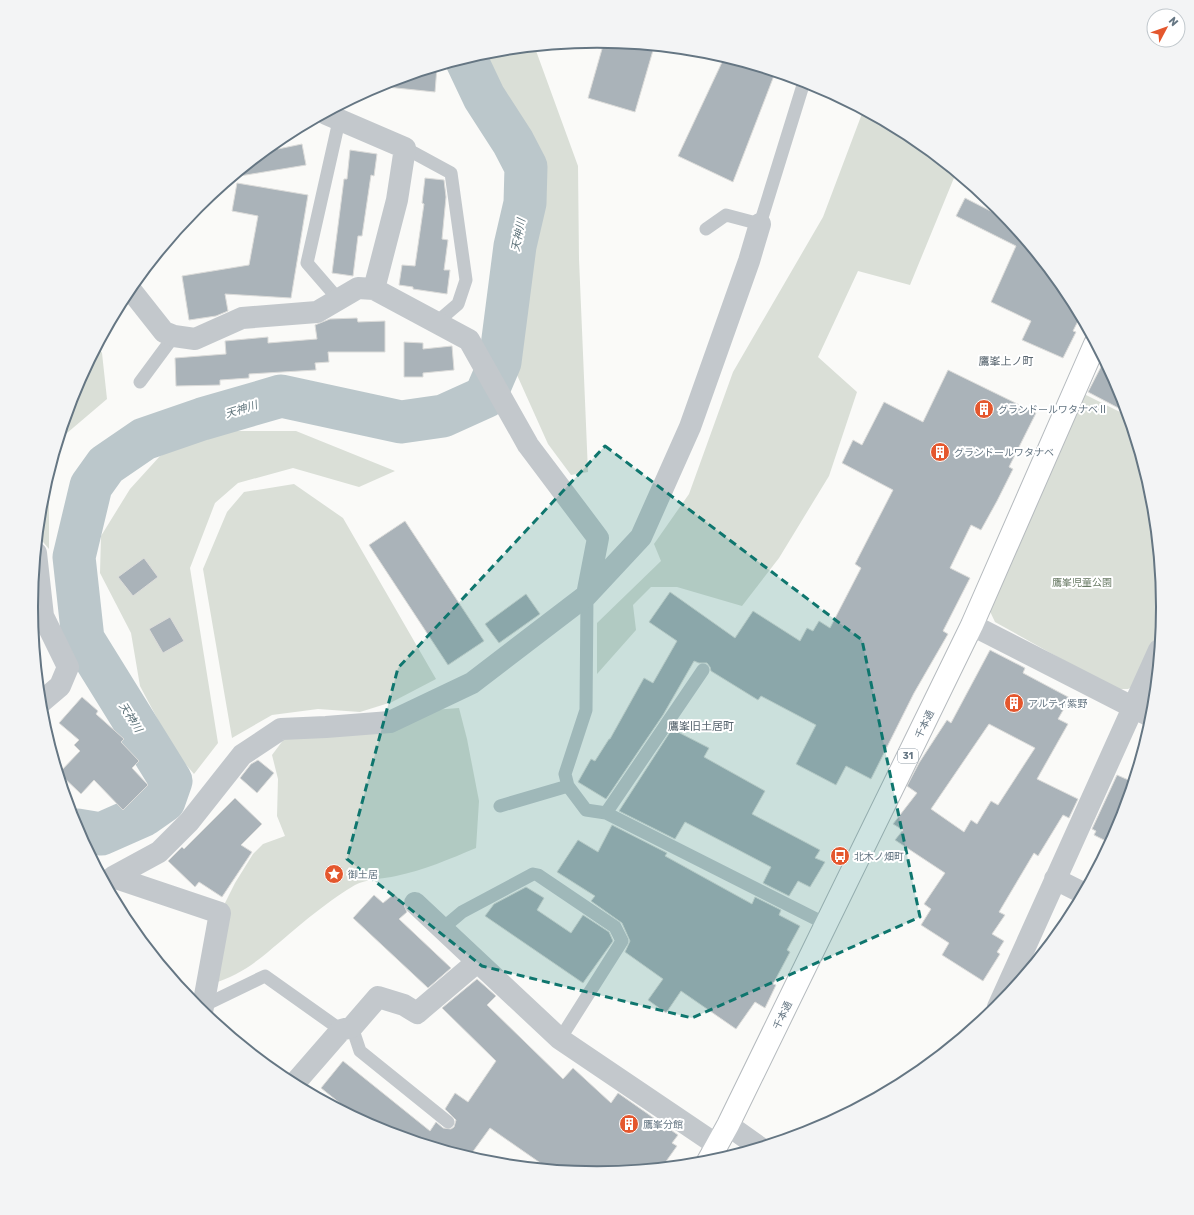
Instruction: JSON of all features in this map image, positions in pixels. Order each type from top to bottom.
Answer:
[{"type":"main road","name":"千本通","points":[[712,1154],[728,1125],[972,625],[1093,350]]},
{"type":"street","points":[[332,117],[405,148],[397,200],[374,289]]},
{"type":"street","points":[[110,881],[159,852],[189,822],[242,754],[281,729],[390,722],[472,683],[587,595],[641,537],[690,427],[750,261],[760,224]]},
{"type":"street","points":[[134,294],[164,332],[174,336],[195,339],[242,318],[317,312],[358,288],[374,289],[468,340],[528,445],[598,538],[587,595]]},
{"type":"street","points":[[39,578],[43,616],[68,667],[60,686],[46,698]]},
{"type":"street","points":[[972,625],[1146,713]]},
{"type":"street","points":[[1007,987],[1153,664]]},
{"type":"street","points":[[1055,879],[1079,891]]},
{"type":"street","points":[[110,881],[220,913],[203,1004]]},
{"type":"street","points":[[415,903],[560,1039],[712,1154]]},
{"type":"street","points":[[298,1080],[346,1028],[378,997],[404,1006],[417,1013],[477,962]]},
{"type":"street","points":[[728,1125],[754,1144]]},
{"type":"lane","points":[[706,229],[726,215],[760,224],[802,88]]},
{"type":"lane","points":[[332,117],[306,263],[339,300]]},
{"type":"lane","points":[[405,148],[451,173],[466,280],[458,304],[437,322]]},
{"type":"lane","points":[[140,382],[174,336]]},
{"type":"lane","points":[[587,595],[586,710],[565,774],[568,786],[586,810],[606,813],[826,924]]},
{"type":"lane","points":[[606,813],[703,670]]},
{"type":"lane","points":[[500,806],[568,786]]},
{"type":"lane","points":[[443,928],[462,912],[533,874],[538,875],[615,927],[622,941],[560,1039]]},
{"type":"lane","points":[[206,1007],[265,976],[346,1028],[360,1051],[448,1122]]},
{"type":"highlighted area","points":[[605,446],[862,640],[920,917],[692,1018],[482,966],[347,859],[398,668]]},
{"type":"green space","points":[[536,52],[578,166],[579,259],[588,472],[571,475],[548,444],[517,375],[520,351],[518,311],[526,251],[533,171],[481,61]]},
{"type":"green space","points":[[861,115],[908,143],[954,178],[910,285],[858,271],[818,357],[857,392],[829,476],[779,558],[742,606],[677,587],[651,587],[633,605],[636,630],[597,674],[597,623],[661,561],[654,544],[689,494],[733,372],[823,217]]},
{"type":"green space","points":[[101,351],[107,399],[66,434],[81,394]]},
{"type":"green space","name":"鷹峯児童公園","points":[[1082,393],[1120,412],[1137,463],[1145,498],[1155,571],[1155,643],[1136,685],[1128,689],[1115,689],[995,622],[987,605]]},
{"type":"green space","points":[[212,431],[296,431],[395,471],[359,487],[293,468],[238,483],[215,503],[190,568],[218,743],[194,774],[175,752],[140,686],[131,633],[100,573],[101,536],[130,489],[160,456]]},
{"type":"green space","points":[[294,484],[343,518],[436,679],[392,702],[360,712],[318,709],[272,715],[232,738],[203,569],[227,512],[244,492]]},
{"type":"green space","points":[[49,498],[49,549],[42,541]]},
{"type":"green space","points":[[459,708],[467,739],[479,801],[476,848],[417,871],[364,881],[355,885],[316,912],[256,962],[236,974],[211,984],[225,903],[235,883],[253,854],[263,844],[285,836],[277,816],[278,779],[272,755],[284,739],[433,710]]},
{"type":"building","points":[[602,48],[653,52],[635,112],[588,98]]},
{"type":"building","points":[[722,63],[773,77],[733,182],[678,156]]},
{"type":"building","points":[[437,72],[435,92],[392,88]]},
{"type":"building","points":[[302,144],[306,165],[242,176],[278,149]]},
{"type":"building","points":[[350,150],[377,154],[374,176],[371,175],[362,236],[358,236],[353,276],[332,273],[344,179],[347,179]]},
{"type":"building","points":[[425,178],[444,180],[446,197],[442,239],[448,240],[444,270],[450,270],[447,294],[413,289],[413,287],[399,285],[402,265],[415,266],[424,204],[422,203]]},
{"type":"building","points":[[237,183],[308,195],[291,298],[225,294],[228,311],[216,316],[189,320],[182,276],[249,265],[258,216],[232,211]]},
{"type":"building","points":[[965,198],[992,212],[1040,267],[1062,297],[1077,322],[1073,331],[1076,332],[1063,358],[1022,340],[1031,321],[991,302],[1016,246],[956,216]]},
{"type":"building","points":[[357,318],[358,322],[385,321],[385,352],[328,352],[329,362],[315,363],[316,370],[249,374],[249,378],[220,380],[220,385],[176,386],[175,358],[226,354],[225,341],[268,337],[268,343],[317,339],[315,325],[330,319]]},
{"type":"building","points":[[404,342],[423,343],[423,349],[452,346],[454,370],[423,373],[423,377],[404,377]]},
{"type":"building","points":[[1101,367],[1118,408],[1088,392]]},
{"type":"building","points":[[948,370],[1036,413],[1009,467],[1013,469],[981,530],[971,525],[950,568],[970,578],[943,631],[948,634],[914,693],[871,779],[846,766],[836,785],[796,764],[816,725],[761,696],[758,700],[711,671],[707,663],[699,663],[694,661],[663,715],[606,799],[578,782],[591,759],[595,761],[610,739],[644,678],[653,683],[677,641],[649,622],[670,592],[735,638],[753,611],[800,641],[807,628],[813,631],[819,621],[830,628],[861,568],[855,564],[893,490],[842,463],[853,440],[862,445],[884,402],[923,422]]},
{"type":"building","points":[[405,521],[484,641],[448,665],[369,545]]},
{"type":"building","points":[[144,558],[158,577],[133,596],[118,577]]},
{"type":"building","points":[[526,594],[540,614],[499,643],[485,624]]},
{"type":"building","points":[[170,617],[184,641],[163,653],[149,629]]},
{"type":"building","points":[[990,650],[1025,668],[1023,673],[1070,698],[1058,719],[1068,724],[1037,779],[1078,799],[1069,818],[1063,815],[1038,856],[1034,853],[999,912],[1005,915],[992,934],[1004,941],[997,952],[1000,954],[983,981],[942,955],[949,943],[921,925],[931,909],[924,904],[945,873],[895,840],[903,830],[893,824],[917,793],[907,786],[919,763],[947,720],[951,723]],"holes":[[[989,724],[1035,748],[998,805],[991,801],[977,824],[971,820],[964,832],[931,809]]]},
{"type":"building","points":[[82,697],[98,711],[96,714],[124,739],[121,742],[139,761],[132,768],[148,785],[123,810],[94,780],[81,794],[66,779],[62,769],[80,751],[74,745],[79,740],[59,723]]},
{"type":"building","points":[[672,729],[709,748],[704,757],[765,791],[752,814],[820,850],[815,858],[825,862],[810,887],[798,881],[789,896],[763,883],[771,867],[685,822],[675,839],[619,811]]},
{"type":"building","points":[[258,760],[274,773],[257,793],[240,778],[251,764]]},
{"type":"building","points":[[1117,775],[1128,780],[1105,840],[1094,835],[1096,831],[1092,829]]},
{"type":"building","points":[[235,798],[262,824],[241,845],[252,852],[222,897],[199,882],[195,887],[168,861],[182,847],[184,849]]},
{"type":"building","points":[[612,825],[667,853],[665,856],[752,904],[755,897],[781,910],[779,915],[800,926],[787,950],[790,952],[773,984],[776,985],[765,1008],[755,1002],[736,1029],[681,991],[666,1013],[648,1000],[663,979],[625,952],[630,941],[622,923],[591,901],[595,896],[557,872],[578,840],[598,852]]},
{"type":"building","points":[[526,887],[544,898],[537,910],[571,933],[583,915],[609,932],[613,941],[583,983],[485,916],[494,904]]},
{"type":"building","points":[[394,894],[403,903],[407,912],[399,919],[451,968],[428,988],[353,918],[374,895],[383,903]]},
{"type":"building","points":[[477,979],[496,996],[487,1005],[563,1079],[573,1068],[611,1103],[618,1093],[678,1135],[672,1143],[677,1146],[665,1162],[597,1166],[541,1163],[490,1128],[473,1152],[417,1137],[383,1124],[342,1105],[321,1088],[343,1061],[430,1131],[436,1122],[443,1128],[451,1129],[454,1127],[456,1120],[445,1109],[455,1093],[468,1102],[496,1061],[442,1008]]},
{"type":"waterway","name":"天神川","points":[[86,831],[101,834],[144,815],[164,801],[171,781],[83,639],[74,557],[91,486],[106,465],[144,439],[202,419],[281,396],[401,422],[443,416],[485,397],[500,362],[515,246],[525,203],[526,167],[513,142],[484,97],[468,64]]},
{"type":"place","name":"グランドールワタナベⅡ","points":[[984,409]]},
{"type":"place","name":"グランドールワタナベ","points":[[940,452]]},
{"type":"place","name":"アルティ紫野","points":[[1014,703]]},
{"type":"place","name":"北木ノ畑町","points":[[840,856]]},
{"type":"place","name":"御土居","points":[[334,874]]},
{"type":"place","name":"鷹峯分館","points":[[629,1124]]},
{"type":"district","name":"鷹峯上ノ町","points":[[1006,361]]},
{"type":"district","name":"鷹峯旧土居町","points":[[701,726]]}]
